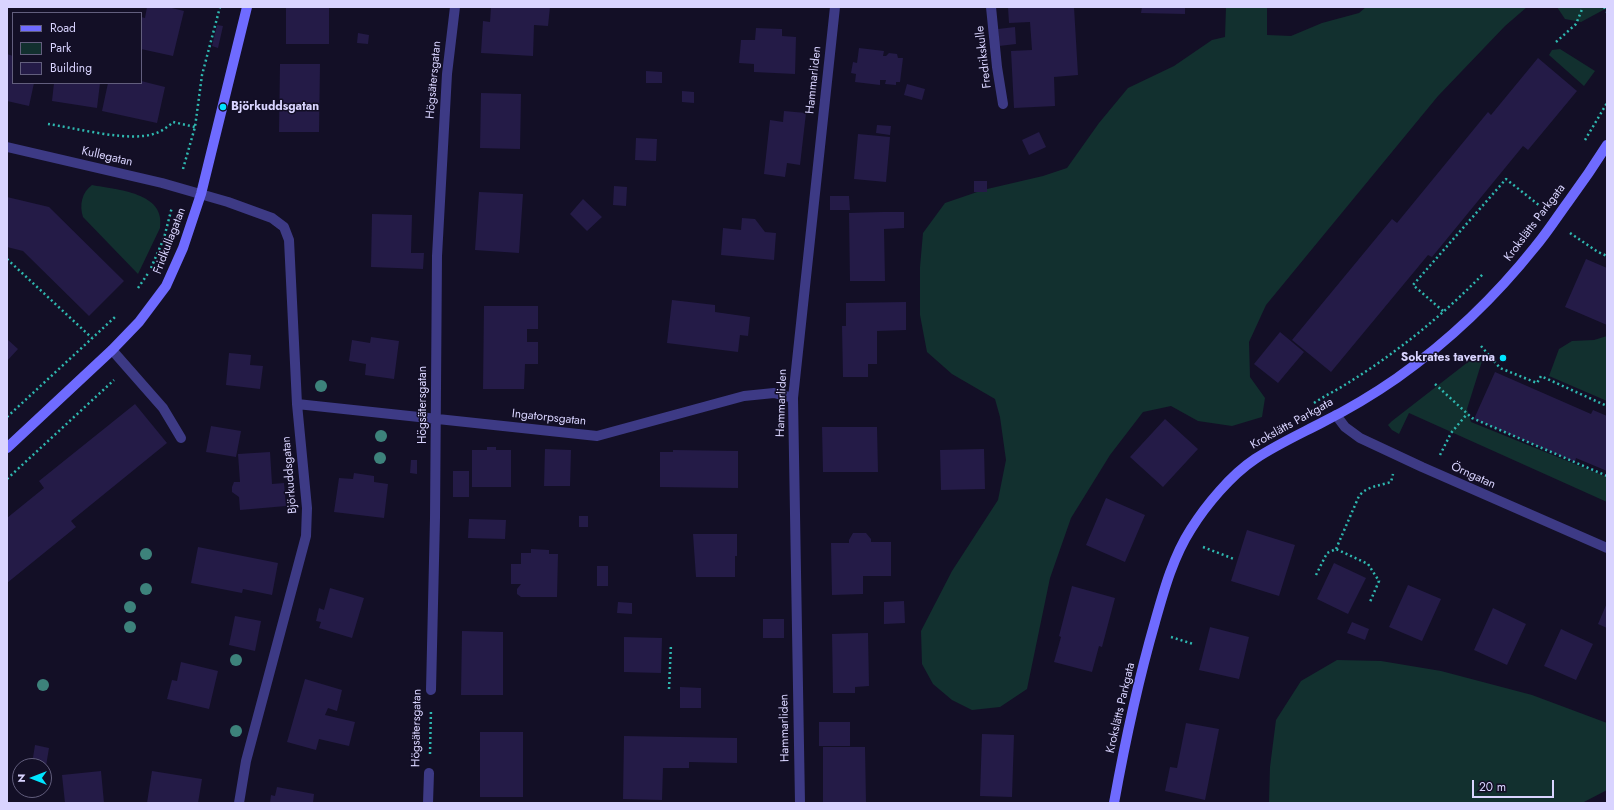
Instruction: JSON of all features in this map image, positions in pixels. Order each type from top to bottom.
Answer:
[{"type":"street","name":"Fridkullagatan","points":[[7,448],[112,350],[139,322],[166,286],[184,248],[201,194],[247,7]]},
{"type":"street","name":"Högsätersgatan","points":[[431,690],[436,419],[437,256],[446,74],[455,7]]},
{"type":"street","name":"Hammarliden","points":[[800,803],[793,398],[835,7]]},
{"type":"street","name":"Fredrikskulle","points":[[991,7],[997,67],[1003,104]]},
{"type":"street","name":"Krokslätts Parkgata","points":[[1114,803],[1132,712],[1149,643],[1166,584],[1178,554],[1190,530],[1210,503],[1228,483],[1254,459],[1360,401],[1398,377],[1442,344],[1483,306],[1510,278],[1537,246],[1596,163],[1607,144]]},
{"type":"street","name":"Kullegatan","points":[[7,147],[201,194]]},
{"type":"street","name":"Björkuddsgatan","points":[[201,194],[272,218],[284,227],[289,240],[297,404],[306,508],[306,536],[246,761],[239,803]]},
{"type":"street","points":[[112,350],[163,408],[181,438]]},
{"type":"street","name":"Ingatorpsgatan","points":[[297,404],[597,436],[744,396],[774,393],[793,398]]},
{"type":"street","name":"Örngatan","points":[[1336,415],[1345,427],[1360,438],[1448,479],[1607,548]]},
{"type":"street","name":"Högsätersgatan","points":[[428,803],[429,773]]},
{"type":"path","points":[[136,291],[148,273],[164,238],[195,127],[202,75],[220,7]]},
{"type":"path","points":[[1556,42],[1576,24],[1583,7]]},
{"type":"path","points":[[1604,7],[1607,12]]},
{"type":"path","points":[[48,124],[129,136],[154,134],[166,129],[173,122],[195,127]]},
{"type":"path","points":[[1443,311],[1413,285],[1506,179],[1540,206]]},
{"type":"path","points":[[1566,231],[1598,252],[1607,256]]},
{"type":"path","points":[[7,259],[92,338]]},
{"type":"path","points":[[7,417],[118,313]]},
{"type":"path","points":[[1481,346],[1500,368],[1537,383],[1541,376],[1544,377],[1607,406]]},
{"type":"path","points":[[7,479],[127,368]]},
{"type":"path","points":[[1435,384],[1472,418],[1513,437],[1607,476]]},
{"type":"path","points":[[1438,459],[1451,433],[1467,414]]},
{"type":"path","points":[[1336,549],[1359,496],[1368,488],[1391,482],[1395,470]]},
{"type":"path","points":[[1203,547],[1234,559]]},
{"type":"path","points":[[1316,575],[1327,552],[1336,549],[1368,564],[1379,581],[1370,602]]},
{"type":"path","points":[[1167,636],[1193,644]]},
{"type":"path","points":[[669,689],[671,644]]},
{"type":"path","name":"Högsätersgatan","points":[[429,773],[431,690]]},
{"type":"green space","points":[[1226,7],[1267,7],[1267,35],[1291,36],[1322,23],[1359,13],[1366,7],[1527,7],[1505,26],[1438,96],[1266,305],[1249,342],[1250,377],[1265,398],[1262,417],[1232,426],[1198,421],[1171,406],[1143,412],[1110,455],[1071,518],[1050,578],[1027,689],[1000,707],[972,710],[952,700],[933,684],[922,664],[921,631],[952,571],[998,500],[1006,460],[1000,417],[995,399],[952,374],[927,352],[920,315],[920,267],[923,233],[945,203],[983,190],[1043,176],[1067,168],[1099,123],[1128,88],[1174,66],[1212,40],[1225,37]]},
{"type":"green space","points":[[1557,7],[1607,8],[1581,22],[1565,19]]},
{"type":"green space","points":[[1560,49],[1595,71],[1584,86],[1549,55],[1552,50]]},
{"type":"green space","points":[[92,185],[126,191],[138,195],[148,200],[155,207],[160,216],[160,228],[138,274],[83,217],[81,208],[82,199],[86,191]]},
{"type":"green space","points":[[1607,336],[1607,401],[1549,376],[1559,349],[1572,341],[1594,340]]},
{"type":"green space","points":[[1483,358],[1467,409],[1471,422],[1607,477],[1607,502],[1409,413],[1399,434],[1392,430],[1388,425],[1468,362]]},
{"type":"green space","points":[[1337,660],[1381,661],[1441,671],[1532,695],[1607,723],[1607,790],[1582,803],[1269,803],[1270,767],[1276,720],[1301,681]]},
{"type":"building","points":[[147,7],[168,7],[184,11],[173,56],[142,49],[142,17],[145,18]]},
{"type":"building","points":[[491,7],[550,7],[548,26],[534,25],[533,56],[481,53],[483,21],[490,22]]},
{"type":"building","points":[[1008,7],[1074,7],[1078,75],[1054,77],[1055,106],[1014,108],[1011,51],[1032,50],[1030,22],[1009,23]]},
{"type":"building","points":[[1142,7],[1185,7],[1185,14],[1141,13]]},
{"type":"building","points":[[286,8],[329,8],[329,44],[286,44]]},
{"type":"building","points":[[217,25],[223,26],[218,48],[212,46]]},
{"type":"building","points":[[1015,27],[1016,44],[999,46],[998,29]]},
{"type":"building","points":[[756,28],[782,29],[782,36],[796,37],[795,74],[754,72],[754,64],[739,63],[741,40],[755,40]]},
{"type":"building","points":[[358,33],[369,35],[368,44],[357,43]]},
{"type":"building","points":[[859,48],[884,51],[883,56],[886,56],[889,53],[897,54],[898,58],[903,58],[900,82],[896,82],[896,85],[885,84],[886,80],[880,80],[880,85],[855,82],[856,74],[851,73],[853,62],[857,63]]},
{"type":"building","points":[[7,54],[12,56],[12,84],[34,84],[29,106],[7,101]]},
{"type":"building","points":[[1538,58],[1577,91],[1528,150],[1523,146],[1432,257],[1428,255],[1331,372],[1292,340],[1392,219],[1397,223],[1488,112],[1491,115]]},
{"type":"building","points":[[280,64],[320,64],[319,132],[279,132]]},
{"type":"building","points":[[646,71],[662,72],[662,83],[646,83]]},
{"type":"building","points":[[142,81],[165,87],[157,123],[102,111],[108,84],[142,84]]},
{"type":"building","points":[[54,84],[100,84],[97,108],[52,101]]},
{"type":"building","points":[[907,84],[925,89],[922,100],[904,95]]},
{"type":"building","points":[[682,91],[694,92],[694,103],[682,102]]},
{"type":"building","points":[[481,93],[521,94],[520,149],[480,148]]},
{"type":"building","points":[[784,111],[806,113],[800,165],[787,163],[785,177],[764,174],[770,120],[783,122]]},
{"type":"building","points":[[877,125],[891,126],[890,135],[876,133]]},
{"type":"building","points":[[1039,132],[1046,147],[1029,155],[1022,140]]},
{"type":"building","points":[[858,134],[890,137],[886,182],[854,179]]},
{"type":"building","points":[[636,138],[657,139],[656,161],[635,160]]},
{"type":"building","points":[[974,181],[987,181],[987,192],[974,192]]},
{"type":"building","points":[[614,186],[627,187],[626,206],[613,205]]},
{"type":"building","points":[[479,192],[523,194],[519,253],[475,250]]},
{"type":"building","points":[[830,196],[849,196],[850,210],[830,210]]},
{"type":"building","points":[[7,197],[49,207],[124,281],[89,316],[23,251],[7,247]]},
{"type":"building","points":[[583,199],[602,217],[587,231],[570,214]]},
{"type":"building","points":[[904,212],[904,228],[884,229],[885,281],[850,281],[849,213]]},
{"type":"building","points":[[372,214],[412,215],[411,253],[424,253],[423,269],[371,267]]},
{"type":"building","points":[[742,218],[755,219],[765,232],[776,233],[774,260],[721,255],[723,228],[741,230]]},
{"type":"building","points":[[1586,259],[1607,268],[1607,325],[1565,307]]},
{"type":"building","points":[[672,300],[715,305],[715,312],[750,317],[748,336],[740,335],[738,352],[667,343]]},
{"type":"building","points":[[906,302],[906,330],[877,331],[877,364],[868,364],[868,377],[843,377],[842,326],[846,326],[846,303]]},
{"type":"building","points":[[484,306],[538,306],[538,329],[527,329],[527,342],[538,342],[538,364],[525,364],[524,389],[483,389]]},
{"type":"building","points":[[1280,332],[1304,352],[1278,383],[1254,364]]},
{"type":"building","points":[[371,337],[399,341],[394,379],[365,375],[366,364],[349,361],[352,340],[370,343]]},
{"type":"building","points":[[7,339],[18,349],[7,361]]},
{"type":"building","points":[[229,353],[251,355],[250,365],[263,366],[260,389],[226,385]]},
{"type":"building","points":[[1495,372],[1591,414],[1593,410],[1607,416],[1607,471],[1576,458],[1575,462],[1474,419]]},
{"type":"building","points":[[135,404],[167,443],[71,521],[76,527],[7,583],[7,518],[44,488],[39,481]]},
{"type":"building","points":[[1165,419],[1198,449],[1163,487],[1130,457]]},
{"type":"building","points":[[211,426],[241,431],[236,457],[206,452]]},
{"type":"building","points":[[822,427],[877,427],[878,472],[823,472]]},
{"type":"building","points":[[487,447],[496,447],[496,450],[511,450],[511,487],[472,487],[472,450],[487,450]]},
{"type":"building","points":[[545,449],[571,450],[570,486],[544,486]]},
{"type":"building","points":[[984,449],[985,489],[941,490],[940,450]]},
{"type":"building","points":[[673,450],[738,451],[738,488],[660,487],[660,452],[673,452]]},
{"type":"building","points":[[270,452],[272,484],[284,483],[286,506],[240,510],[239,497],[232,492],[234,482],[240,482],[238,454]]},
{"type":"building","points":[[411,460],[417,460],[417,474],[410,473]]},
{"type":"building","points":[[453,471],[469,471],[469,497],[453,497]]},
{"type":"building","points":[[354,473],[374,476],[374,482],[388,484],[384,518],[334,512],[339,478],[353,479]]},
{"type":"building","points":[[1106,498],[1145,515],[1125,562],[1086,545]]},
{"type":"building","points":[[579,516],[588,516],[588,527],[579,527]]},
{"type":"building","points":[[469,519],[506,520],[505,539],[468,538]]},
{"type":"building","points":[[1247,530],[1295,545],[1279,596],[1231,581]]},
{"type":"building","points":[[853,533],[866,533],[871,539],[871,542],[891,542],[891,576],[863,576],[863,594],[832,595],[831,543],[849,543]]},
{"type":"building","points":[[693,534],[737,534],[735,577],[696,577]]},
{"type":"building","points":[[198,547],[278,563],[272,595],[243,589],[242,593],[191,583]]},
{"type":"building","points":[[531,549],[549,550],[549,554],[558,554],[557,597],[521,597],[517,594],[517,589],[521,584],[511,584],[511,564],[521,564],[521,553],[531,553]]},
{"type":"building","points":[[1334,563],[1366,578],[1348,614],[1317,599]]},
{"type":"building","points":[[597,566],[608,566],[608,586],[597,586]]},
{"type":"building","points":[[1408,585],[1441,599],[1422,641],[1389,627]]},
{"type":"building","points":[[1072,586],[1115,598],[1102,647],[1099,646],[1092,672],[1054,662]]},
{"type":"building","points":[[330,588],[364,598],[352,638],[319,628],[321,622],[316,621],[319,608],[324,610]]},
{"type":"building","points":[[904,601],[905,623],[884,624],[884,602]]},
{"type":"building","points":[[618,602],[632,603],[632,614],[617,613]]},
{"type":"building","points":[[1607,603],[1607,628],[1598,624]]},
{"type":"building","points":[[1493,608],[1526,624],[1507,665],[1474,650]]},
{"type":"building","points":[[235,616],[261,621],[255,651],[229,645]]},
{"type":"building","points":[[763,619],[784,619],[784,638],[763,638]]},
{"type":"building","points":[[1352,622],[1369,629],[1365,640],[1347,633]]},
{"type":"building","points":[[1210,627],[1249,637],[1239,679],[1199,670]]},
{"type":"building","points":[[1561,629],[1593,644],[1576,680],[1544,666]]},
{"type":"building","points":[[462,631],[503,632],[503,695],[461,695]]},
{"type":"building","points":[[868,633],[869,686],[855,687],[855,693],[833,693],[832,634]]},
{"type":"building","points":[[624,637],[662,638],[661,673],[624,672]]},
{"type":"building","points":[[181,662],[218,671],[209,709],[167,699],[172,680],[177,681]]},
{"type":"building","points":[[305,679],[342,690],[337,711],[328,708],[325,715],[355,722],[349,746],[319,739],[316,750],[287,742]]},
{"type":"building","points":[[680,687],[701,688],[701,708],[680,708]]},
{"type":"building","points":[[819,722],[850,722],[850,746],[819,746]]},
{"type":"building","points":[[1186,723],[1219,729],[1205,800],[1165,791],[1170,767],[1177,768]]},
{"type":"building","points":[[480,732],[523,732],[523,797],[480,797]]},
{"type":"building","points":[[982,734],[1014,735],[1012,797],[980,796]]},
{"type":"building","points":[[624,736],[737,738],[737,763],[689,762],[689,768],[663,768],[662,800],[623,799]]},
{"type":"building","points":[[35,745],[49,748],[47,758],[33,758]]},
{"type":"building","points":[[823,747],[865,747],[866,803],[823,803]]},
{"type":"building","points":[[101,771],[104,803],[65,803],[62,775]]},
{"type":"building","points":[[152,771],[202,779],[198,803],[147,803]]},
{"type":"building","points":[[277,787],[314,794],[313,803],[270,803],[271,795],[275,796]]},
{"type":"place","name":"Björkuddsgatan","points":[[223,107]]},
{"type":"place","name":"Sokrates taverna","points":[[1503,358]]}]
